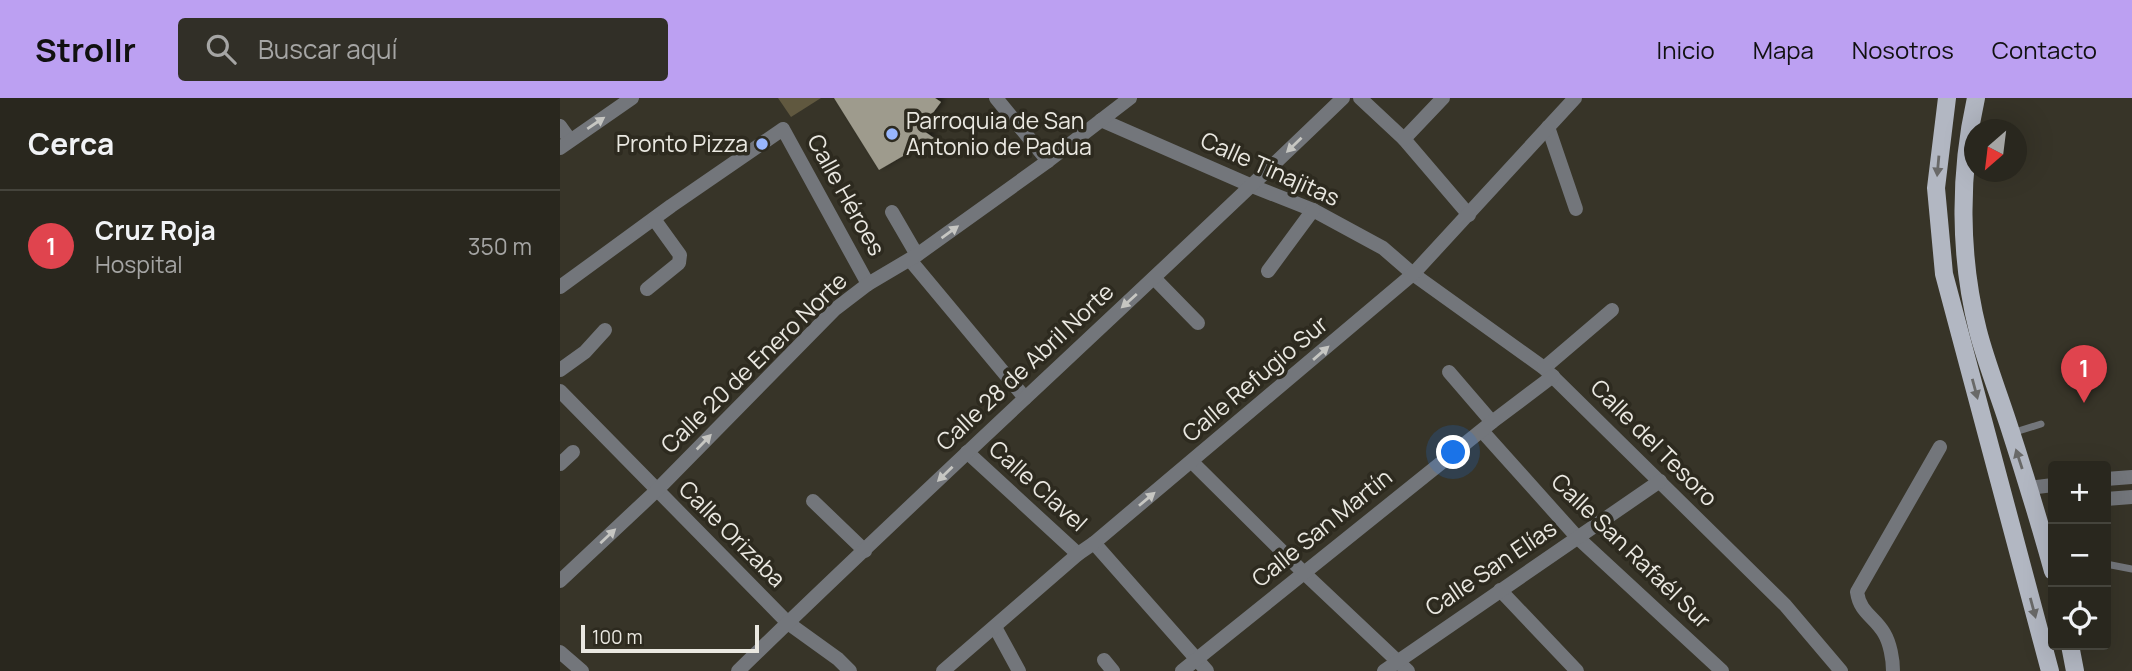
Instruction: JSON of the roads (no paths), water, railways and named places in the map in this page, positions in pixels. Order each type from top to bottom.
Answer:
[{"type":"main road","points":[[1947,98],[1936,188],[1944,274],[2050,671]]},
{"type":"main road","points":[[1976,98],[1968,133],[1965,177],[1964,236],[1969,282],[1978,332],[2048,554]]},
{"type":"main road","points":[[2071,650],[2075,671]]},
{"type":"street","points":[[560,126],[565,144],[632,98]]},
{"type":"street","points":[[996,98],[1048,161]]},
{"type":"street","name":"Calle 20 de Enero Norte","points":[[560,581],[656,491],[834,310],[868,284],[914,258],[1130,98]]},
{"type":"street","name":"Calle 28 de Abril Norte","points":[[738,671],[1343,98]]},
{"type":"street","points":[[1404,139],[1443,98]]},
{"type":"street","name":"Calle Refugio Sur","points":[[943,671],[1078,554],[1192,462],[1413,274],[1575,98]]},
{"type":"street","points":[[1370,101],[1469,215]]},
{"type":"street","name":"Calle Tinajitas","points":[[1101,120],[1313,210],[1383,248],[1413,274]]},
{"type":"street","points":[[1548,127],[1576,209]]},
{"type":"street","name":"Calle Héroes","points":[[654,219],[783,129],[868,284]]},
{"type":"street","points":[[1268,271],[1313,210]]},
{"type":"street","points":[[892,212],[914,258],[1025,398]]},
{"type":"street","points":[[560,287],[654,219],[680,255],[679,263],[647,289]]},
{"type":"street","name":"Calle del Tesoro","points":[[1413,274],[1548,372],[1785,605],[1841,671]]},
{"type":"street","points":[[1154,278],[1198,323]]},
{"type":"street","name":"Calle San Martín","points":[[1182,671],[1487,426],[1612,310]]},
{"type":"street","points":[[560,370],[585,352],[605,330]]},
{"type":"street","points":[[1449,372],[1487,426]]},
{"type":"street","name":"Calle Orizaba","points":[[560,391],[788,622],[838,659],[849,671]]},
{"type":"street","name":"Calle San Rafaél Sur","points":[[1487,426],[1577,537],[1722,671]]},
{"type":"street","points":[[1893,671],[1893,661],[1884,633],[1859,605],[1857,592],[1940,447]]},
{"type":"street","points":[[560,464],[573,452]]},
{"type":"street","name":"Calle Clavel","points":[[967,452],[1078,554]]},
{"type":"street","points":[[1192,462],[1403,666]]},
{"type":"street","points":[[2111,479],[2132,477]]},
{"type":"street","name":"Calle San Elías","points":[[1384,671],[1403,666],[1500,590],[1660,481]]},
{"type":"street","points":[[2029,488],[2048,486]]},
{"type":"street","points":[[2111,499],[2132,498]]},
{"type":"street","points":[[813,501],[865,551]]},
{"type":"street","points":[[1094,543],[1207,671]]},
{"type":"street","points":[[1500,590],[1577,671]]},
{"type":"street","points":[[995,627],[1019,671]]},
{"type":"street","points":[[560,652],[582,671]]},
{"type":"lane","points":[[2011,433],[2041,424]]},
{"type":"lane","points":[[2111,565],[2132,569]]},
{"type":"place","name":"Parroquia de San Antonio de Padua","points":[[892,134]]},
{"type":"place","name":"Pronto Pizza","points":[[762,144]]},
{"type":"place","name":"Cruz Roja","points":[[2084,403]]}]
